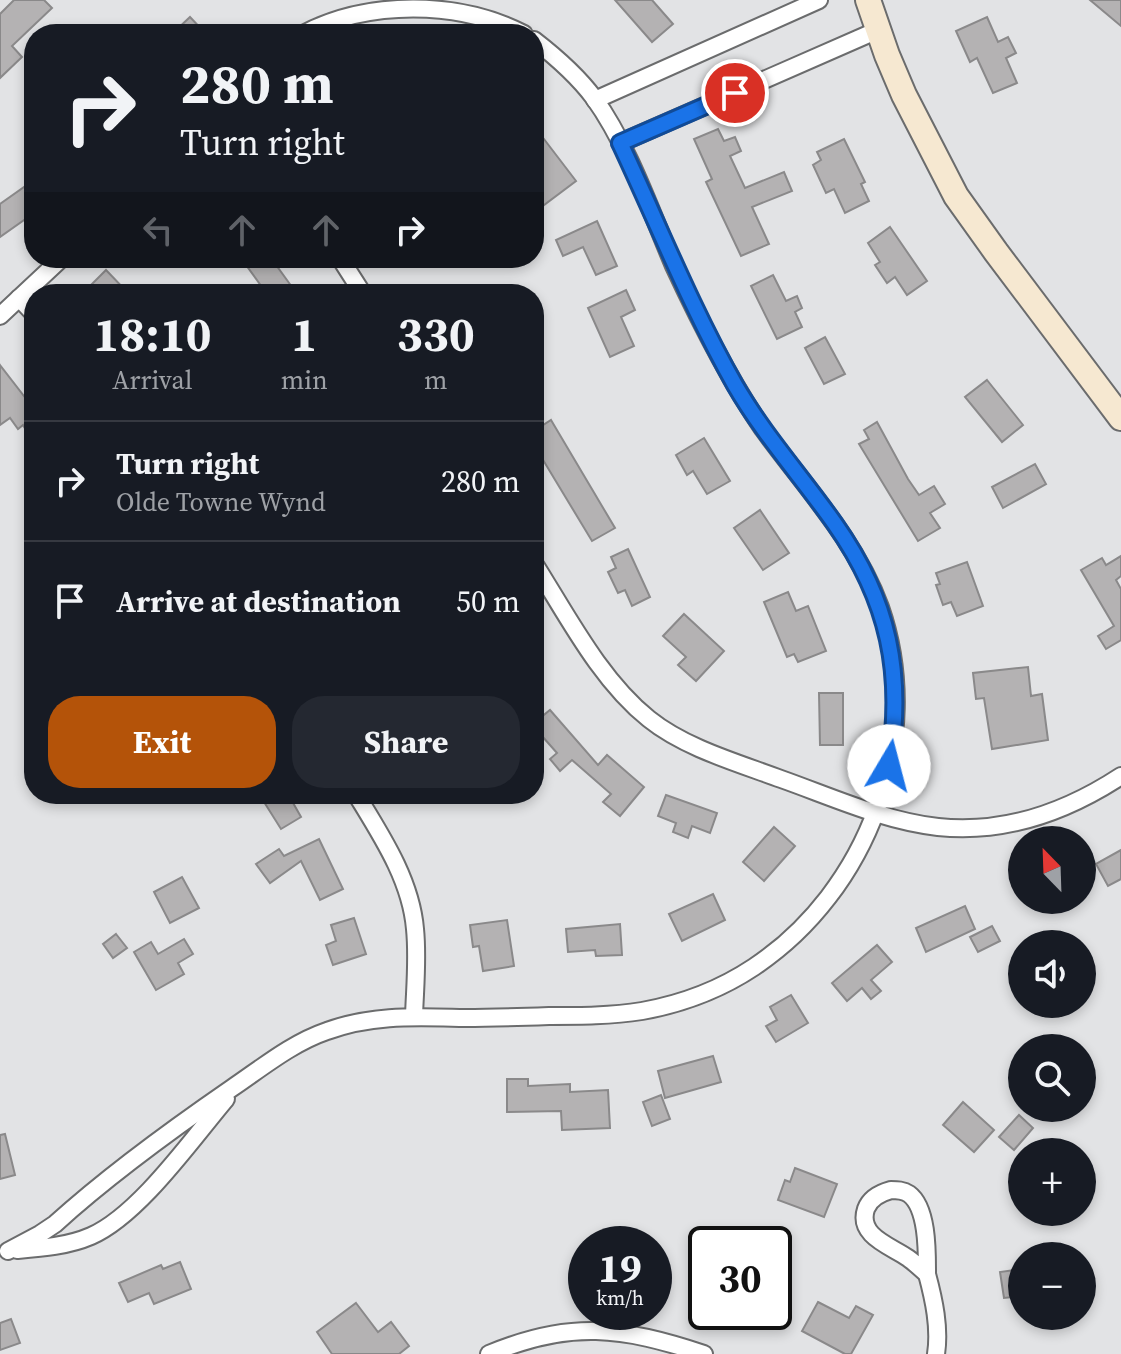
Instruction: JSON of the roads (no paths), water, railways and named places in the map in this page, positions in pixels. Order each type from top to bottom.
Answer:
[{"type":"main road","points":[[868,0],[904,95],[956,196],[1121,418]]},
{"type":"street","points":[[595,100],[819,0]]},
{"type":"street","points":[[322,24],[382,7],[437,3],[504,24]]},
{"type":"street","points":[[620,143],[878,30]]},
{"type":"street","points":[[4,1252],[55,1224],[143,1151],[239,1083],[283,1053],[325,1031],[380,1018],[414,1016],[604,1016],[666,1006],[695,997],[750,970],[772,955],[812,916],[844,876],[877,813],[889,766],[895,718],[893,664],[888,635],[864,570],[819,502],[762,426],[721,360],[677,272],[620,143],[595,100],[559,59],[544,48]]},
{"type":"street","points":[[34,284],[51,268]]},
{"type":"street","points":[[0,316],[24,293]]},
{"type":"street","points":[[19,298],[24,303]]},
{"type":"street","points":[[544,579],[606,673],[651,721],[733,762],[877,813],[937,827],[993,826],[1050,813],[1075,803],[1121,776]]},
{"type":"street","points":[[362,804],[397,867],[411,908],[416,948],[414,1016]]},
{"type":"street","points":[[4,1252],[74,1242],[105,1228],[160,1178],[239,1083]]},
{"type":"street","points":[[927,1274],[871,1234],[866,1225],[867,1207],[880,1194],[902,1190],[916,1201],[925,1231],[927,1274],[935,1306],[936,1354]]},
{"type":"street","points":[[489,1354],[540,1336],[578,1330],[629,1334],[704,1354]]}]
